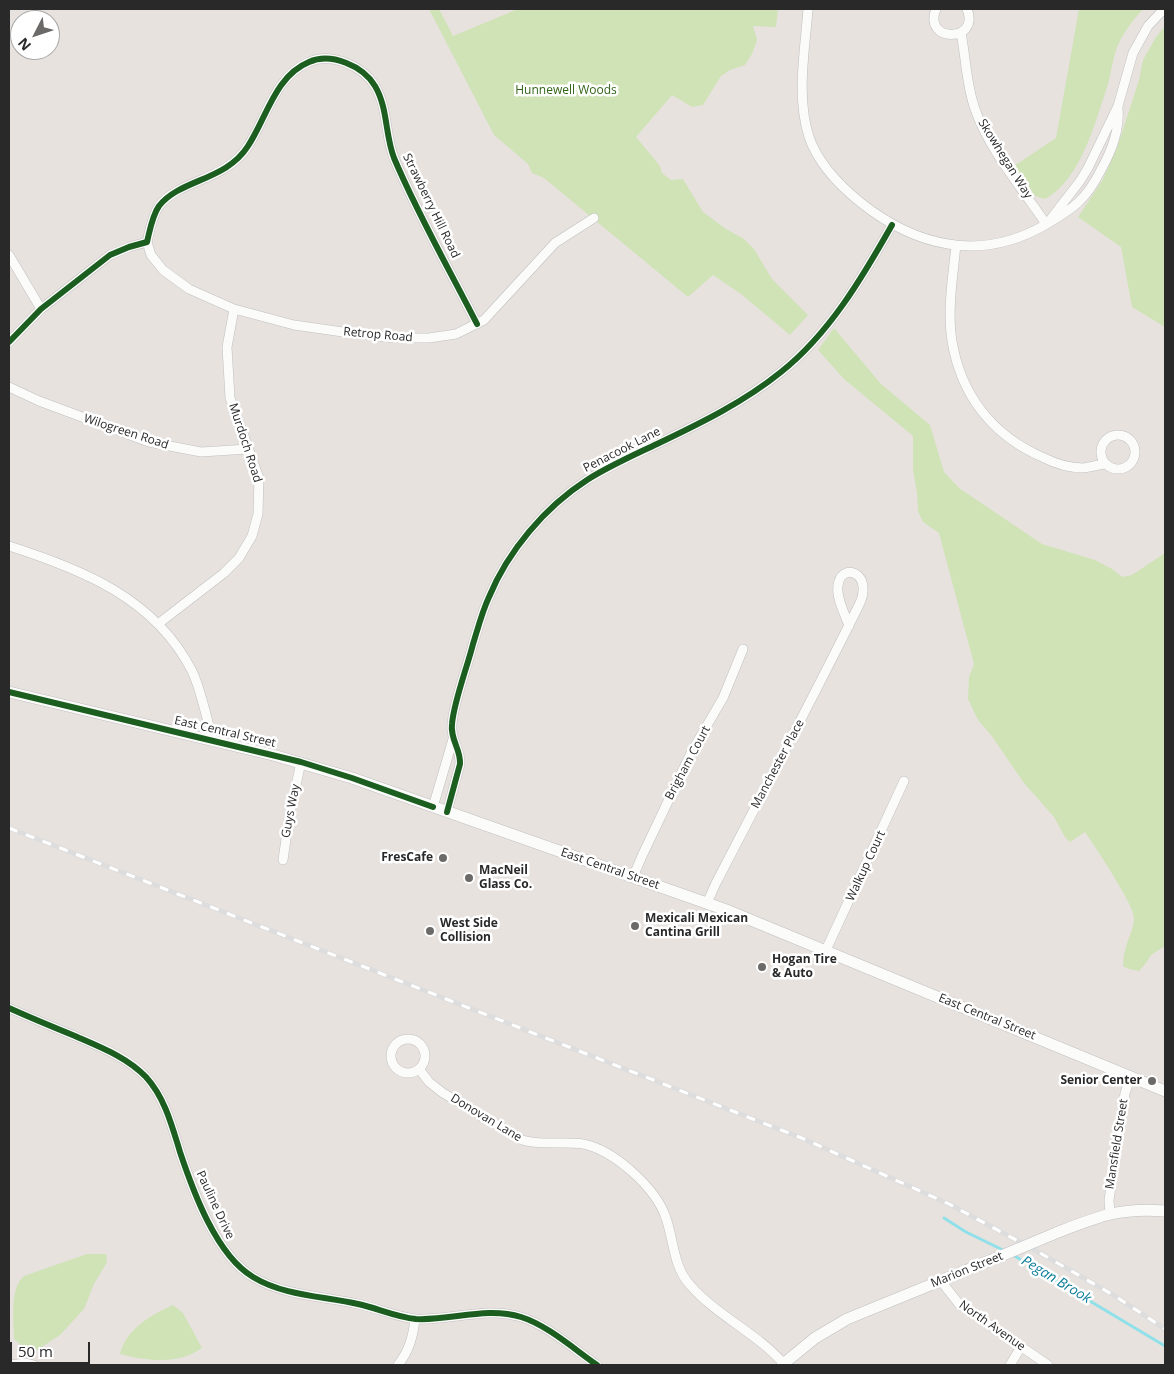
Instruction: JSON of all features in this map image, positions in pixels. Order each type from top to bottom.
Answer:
[{"type":"main road","name":"East Central Street","points":[[9,692],[301,762],[352,778],[707,903],[1165,1090]]},
{"type":"main road","name":"Marion Street","points":[[783,1364],[815,1338],[847,1319],[1056,1233],[1110,1214],[1133,1210],[1165,1211]]},
{"type":"street","points":[[808,9],[802,96],[804,117],[810,138],[824,165],[843,188],[892,225],[918,237],[956,245],[1004,242],[1028,234],[1071,210],[1093,185],[1106,162],[1116,136],[1119,116],[1118,106]]},
{"type":"street","points":[[936,9],[934,20],[938,29],[951,35],[960,33]]},
{"type":"street","name":"Skowhegan Way","points":[[967,9],[968,24],[960,33],[968,84],[979,119],[997,152],[1046,224]]},
{"type":"street","points":[[1046,224],[1080,181],[1118,106],[1134,53],[1148,26],[1164,9]]},
{"type":"street","name":"Strawberry Hill Road","points":[[148,242],[152,222],[158,208],[167,198],[223,170],[248,147],[278,90],[288,76],[297,68],[310,61],[326,58],[336,60],[363,72],[374,85],[384,107],[394,156],[419,213],[477,324]]},
{"type":"street","name":"Retrop Road","points":[[148,242],[150,255],[163,270],[189,289],[234,309],[294,324],[395,338],[429,338],[456,334],[484,320],[555,243],[594,218]]},
{"type":"street","name":"Penacook Lane","points":[[448,812],[460,764],[460,758],[453,740],[452,723],[483,610],[503,570],[529,532],[561,500],[586,480],[719,413],[752,394],[782,371],[806,350],[842,305],[865,272],[892,225]]},
{"type":"street","points":[[9,342],[41,309],[110,255],[148,242]]},
{"type":"street","points":[[956,245],[951,312],[952,338],[957,364],[962,376],[972,397],[985,417],[1002,434],[1014,442],[1059,464],[1083,468],[1105,464]]},
{"type":"street","points":[[9,255],[41,309]]},
{"type":"street","name":"Murdoch Road","points":[[158,624],[224,573],[239,558],[252,536],[258,514],[259,478],[230,398],[228,347],[234,309]]},
{"type":"street","name":"Wilogreen Road","points":[[9,387],[39,401],[149,442],[201,452],[248,449]]},
{"type":"street","points":[[9,546],[93,577],[131,600],[158,624],[178,646],[193,673],[213,740]]},
{"type":"street","name":"Manchester Place","points":[[707,903],[848,626],[864,592],[862,579],[852,572],[847,572],[842,576],[838,586],[839,598],[848,626]]},
{"type":"street","name":"Brigham Court","points":[[634,877],[642,856],[692,751],[723,698],[743,649]]},
{"type":"street","name":"Penacook Lane","points":[[433,807],[453,740]]},
{"type":"street","name":"Guys Way","points":[[283,860],[289,818],[301,762]]},
{"type":"street","name":"Walkup Court","points":[[826,950],[904,781]]},
{"type":"street","name":"Pauline Drive","points":[[9,1008],[114,1054],[137,1068],[154,1088],[169,1116],[192,1182],[213,1230],[230,1257],[251,1276],[288,1291],[359,1304],[415,1319],[492,1313],[520,1317],[532,1321],[597,1365]]},
{"type":"street","name":"Donovan Lane","points":[[419,1069],[429,1082],[443,1093],[513,1136],[532,1143],[581,1144],[592,1147],[609,1156],[631,1173],[652,1192],[664,1212],[677,1264],[689,1284],[707,1301],[770,1350],[783,1364]]},
{"type":"street","name":"Mansfield Street","points":[[1110,1214],[1109,1200],[1125,1093],[1131,1076]]},
{"type":"street","name":"North Avenue","points":[[941,1281],[959,1304],[1048,1365]]},
{"type":"street","points":[[398,1365],[409,1348],[415,1319]]},
{"type":"street","points":[[1010,1365],[1022,1348]]},
{"type":"street","points":[[9,1365],[26,1363],[34,1365]]},
{"type":"green space","name":"Hunnewell Woods","points":[[429,9],[439,9],[453,36],[518,9],[778,9],[776,27],[753,26],[757,40],[752,54],[745,65],[730,70],[721,76],[703,105],[692,107],[672,95],[636,137],[660,166],[662,173],[671,180],[683,179],[703,212],[726,229],[744,239],[754,249],[772,279],[808,315],[790,335],[741,294],[713,275],[688,297],[544,178],[532,173],[528,164],[494,135]]},
{"type":"green space","points":[[1079,9],[1143,9],[1128,27],[1117,47],[1098,114],[1078,164],[1058,190],[1045,199],[1035,196],[1014,166],[1056,138]]},
{"type":"green space","points":[[1165,26],[1165,327],[1132,307],[1121,247],[1078,217],[1102,181],[1117,148],[1139,80],[1143,60],[1156,37]]},
{"type":"green space","points":[[834,328],[881,384],[930,425],[944,472],[959,488],[1042,544],[1095,560],[1122,577],[1132,575],[1165,553],[1165,946],[1151,955],[1139,971],[1123,966],[1124,954],[1134,917],[1121,888],[1085,832],[1070,842],[1065,837],[1054,817],[1024,783],[991,735],[978,720],[968,699],[969,677],[974,664],[939,533],[923,522],[918,511],[913,470],[913,436],[844,379],[818,350]]},
{"type":"green space","points":[[87,1254],[106,1254],[107,1262],[94,1284],[84,1309],[60,1335],[37,1350],[21,1345],[14,1339],[13,1314],[14,1297],[19,1282],[24,1276]]},
{"type":"green space","points":[[173,1305],[183,1313],[202,1348],[183,1357],[162,1360],[151,1360],[120,1354],[128,1337],[140,1324],[156,1313]]},
{"type":"waterway","name":"Pegan Brook","points":[[944,1218],[966,1232],[1005,1251]]},
{"type":"waterway","name":"Pegan Brook","points":[[1013,1255],[1165,1346]]},
{"type":"railway","points":[[9,828],[804,1139],[949,1204],[1115,1296],[1165,1329]]},
{"type":"cycle path","points":[[9,342],[41,309],[110,255],[147,242],[157,210],[168,197],[216,173],[239,158],[255,135],[280,87],[297,68],[318,59],[336,60],[355,67],[363,72],[375,86],[382,103],[394,158],[423,221],[477,324]]},
{"type":"cycle path","points":[[447,812],[460,764],[452,730],[453,715],[478,626],[506,563],[529,531],[557,503],[587,480],[613,465],[722,411],[752,393],[781,372],[798,357],[829,323],[869,265],[892,225]]},
{"type":"cycle path","points":[[9,692],[301,762],[433,807]]},
{"type":"cycle path","points":[[9,1008],[113,1053],[139,1070],[146,1077],[153,1085],[167,1113],[199,1203],[217,1238],[228,1254],[253,1277],[291,1292],[358,1304],[409,1318],[429,1319],[482,1313],[508,1314],[521,1317],[550,1331],[597,1365]]},
{"type":"place","name":"FresCafe","points":[[443,858]]},
{"type":"place","name":"MacNeil Glass Co.","points":[[469,878]]},
{"type":"place","name":"Mexicali Mexican Cantina Grill","points":[[635,926]]},
{"type":"place","name":"West Side Collision","points":[[430,931]]},
{"type":"place","name":"Hogan Tire & Auto","points":[[762,967]]},
{"type":"place","name":"Senior Center","points":[[1152,1081]]}]
